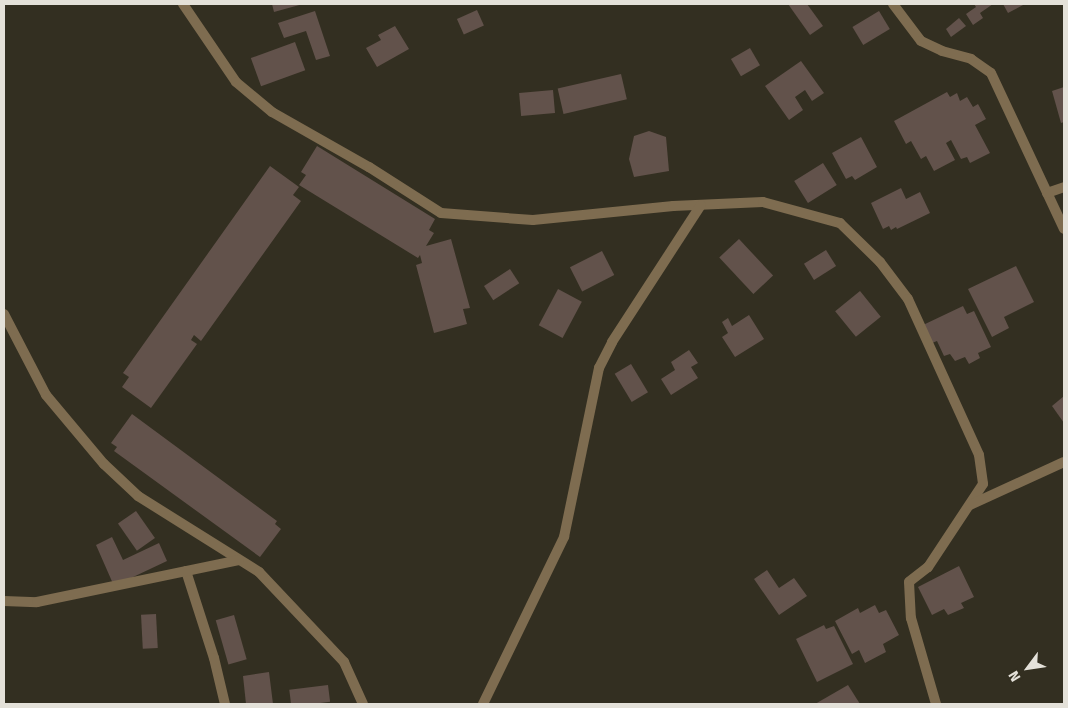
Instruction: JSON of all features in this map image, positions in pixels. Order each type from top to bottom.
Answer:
[{"type":"street","points":[[183,4],[236,82],[272,112],[369,167],[441,213],[533,220],[701,205],[763,202],[840,223],[880,262],[908,299],[980,455],[983,484],[928,567],[909,582],[910,618],[936,704]]},
{"type":"street","points":[[893,4],[922,41],[942,51],[971,59],[991,73],[1064,229]]},
{"type":"street","points":[[1047,193],[1064,187]]},
{"type":"street","points":[[483,704],[564,537],[599,368],[612,342],[701,205]]},
{"type":"street","points":[[4,314],[46,394],[104,464],[138,496],[259,572],[344,662],[363,704]]},
{"type":"street","points":[[970,505],[1064,462]]},
{"type":"street","points":[[4,601],[37,602],[240,560]]},
{"type":"street","points":[[186,571],[214,658],[224,704]]},
{"type":"building","points":[[272,4],[303,4],[274,12]]},
{"type":"building","points":[[788,4],[807,4],[823,26],[810,35]]},
{"type":"building","points":[[974,4],[993,4],[980,13],[983,18],[973,25],[966,14],[976,7]]},
{"type":"building","points":[[1003,4],[1025,4],[1008,13]]},
{"type":"building","points":[[477,10],[484,26],[464,34],[457,19]]},
{"type":"building","points":[[315,11],[330,56],[316,60],[306,31],[284,38],[278,23]]},
{"type":"building","points":[[879,11],[890,29],[863,45],[852,27]]},
{"type":"building","points":[[959,18],[966,26],[951,37],[946,29]]},
{"type":"building","points":[[395,26],[409,49],[377,67],[366,48],[381,40],[378,35]]},
{"type":"building","points":[[295,42],[305,70],[261,86],[251,58]]},
{"type":"building","points":[[750,48],[760,65],[741,76],[731,59]]},
{"type":"building","points":[[801,61],[824,93],[812,101],[805,90],[795,97],[803,110],[789,120],[765,86]]},
{"type":"building","points":[[621,74],[627,99],[564,114],[558,89]]},
{"type":"building","points":[[1064,87],[1064,122],[1061,123],[1052,91]]},
{"type":"building","points":[[553,90],[555,113],[521,116],[519,93]]},
{"type":"building","points":[[947,92],[950,97],[957,93],[960,101],[967,97],[973,107],[978,104],[986,119],[975,125],[990,153],[970,163],[967,157],[961,159],[951,140],[946,143],[955,160],[934,171],[926,156],[921,159],[911,141],[906,144],[894,121]]},
{"type":"building","points":[[649,131],[666,137],[669,171],[634,177],[629,159],[634,136]]},
{"type":"building","points":[[861,137],[877,167],[855,180],[852,176],[846,179],[832,153]]},
{"type":"building","points":[[317,146],[435,219],[429,230],[434,233],[426,246],[451,239],[470,308],[463,309],[467,324],[434,333],[416,265],[422,263],[420,255],[418,258],[299,185],[306,175],[301,172]]},
{"type":"building","points":[[823,163],[837,185],[808,203],[794,181]]},
{"type":"building","points":[[270,166],[299,187],[293,195],[301,201],[201,341],[194,335],[191,340],[197,344],[151,408],[122,387],[129,377],[123,373]]},
{"type":"building","points":[[901,188],[906,199],[920,192],[930,213],[897,229],[896,227],[891,230],[889,226],[883,229],[871,203]]},
{"type":"building","points":[[739,239],[773,276],[753,294],[719,257]]},
{"type":"building","points":[[826,250],[836,266],[814,280],[804,264]]},
{"type":"building","points":[[602,251],[614,275],[582,291],[570,267]]},
{"type":"building","points":[[1016,266],[1034,302],[1004,317],[1009,328],[992,337],[968,289]]},
{"type":"building","points":[[510,269],[519,283],[493,300],[484,286]]},
{"type":"building","points":[[558,289],[582,302],[563,338],[539,325]]},
{"type":"building","points":[[860,291],[881,317],[856,337],[835,311]]},
{"type":"building","points":[[963,306],[967,314],[974,311],[991,347],[978,353],[980,358],[969,364],[965,357],[955,361],[950,354],[944,356],[937,341],[932,343],[923,325]]},
{"type":"building","points":[[749,315],[764,339],[735,357],[722,337],[728,333],[722,322],[728,318],[732,326]]},
{"type":"building","points":[[689,350],[698,363],[691,367],[698,378],[671,395],[661,379],[675,370],[671,362]]},
{"type":"building","points":[[631,364],[648,392],[632,402],[615,374]]},
{"type":"building","points":[[1064,396],[1064,423],[1052,406]]},
{"type":"building","points":[[132,414],[277,521],[275,524],[281,529],[260,557],[114,451],[117,447],[111,443]]},
{"type":"building","points":[[136,511],[155,538],[137,551],[118,524]]},
{"type":"building","points":[[112,537],[123,560],[159,543],[167,561],[114,586],[96,545]]},
{"type":"building","points":[[959,566],[974,597],[961,603],[964,608],[948,615],[944,609],[932,615],[918,587]]},
{"type":"building","points":[[767,570],[779,588],[794,578],[807,596],[779,615],[754,579]]},
{"type":"building","points":[[875,605],[879,613],[886,610],[899,635],[883,644],[886,652],[865,663],[859,650],[852,654],[835,621],[858,608],[860,613]]},
{"type":"building","points":[[156,614],[158,648],[143,649],[141,615]]},
{"type":"building","points":[[234,615],[247,659],[228,664],[216,620]]},
{"type":"building","points":[[824,625],[826,629],[834,626],[853,664],[817,682],[796,639]]},
{"type":"building","points":[[269,672],[273,704],[246,704],[243,676]]},
{"type":"building","points":[[328,685],[330,702],[291,704],[289,690]]},
{"type":"building","points":[[848,685],[860,704],[815,704]]}]
